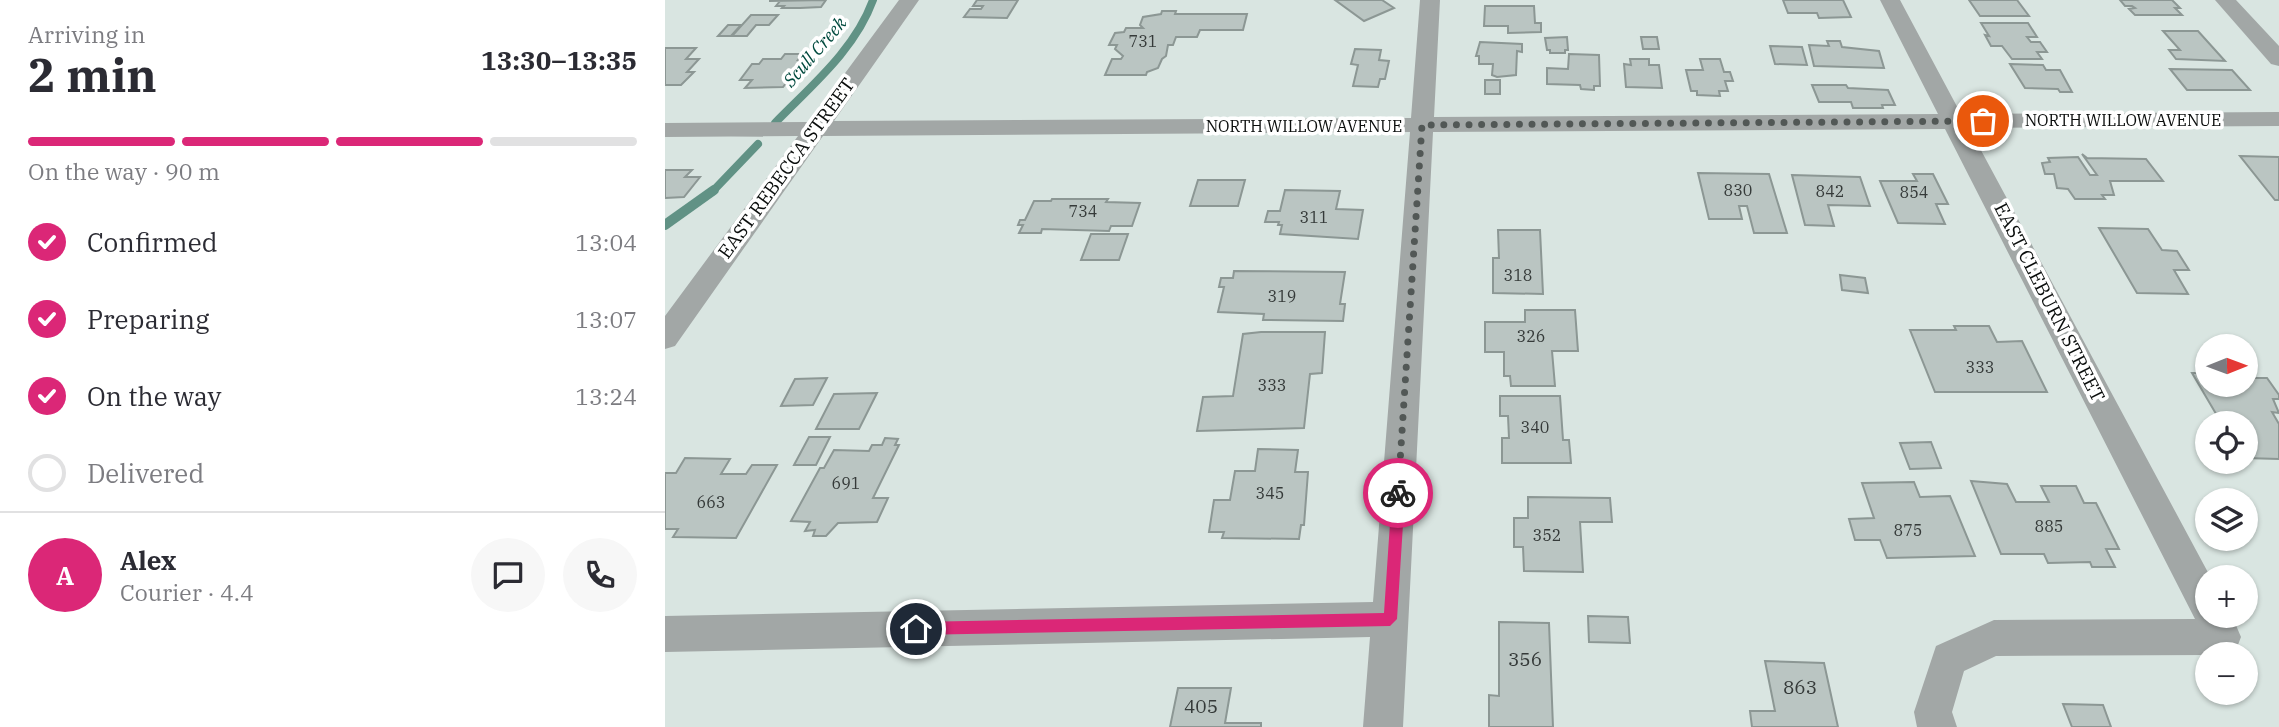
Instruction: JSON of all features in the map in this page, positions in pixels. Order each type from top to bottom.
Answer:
[{"type":"street","name":"EAST REBECCA STREET","points":[[665,338],[909,0]]},
{"type":"street","points":[[1383,727],[1430,0]]},
{"type":"street","name":"EAST CLEBURN STREET","points":[[1890,0],[1956,121],[2195,583]]},
{"type":"street","points":[[2225,0],[2279,59]]},
{"type":"street","name":"NORTH WILLOW AVENUE","points":[[665,130],[2279,119]]},
{"type":"street","points":[[665,634],[1390,619]]},
{"type":"street","points":[[1937,727],[1933,712],[1949,659],[1994,638],[2195,622]]},
{"type":"building","points":[[826,0],[821,7],[800,8],[782,8],[784,6],[776,6],[780,1],[769,1]]},
{"type":"building","points":[[977,0],[1018,0],[1007,18],[964,17],[970,9],[981,9],[983,6],[973,6]]},
{"type":"building","points":[[1335,0],[1382,0],[1394,8],[1364,21]]},
{"type":"building","points":[[1783,0],[1843,0],[1851,17],[1819,18],[1817,13],[1788,13]]},
{"type":"building","points":[[1969,0],[2017,0],[2029,16],[1980,16]]},
{"type":"building","points":[[2120,0],[2172,0],[2180,8],[2175,8],[2182,15],[2135,15],[2129,9],[2135,8],[2125,6]]},
{"type":"building","points":[[1485,6],[1534,6],[1535,23],[1541,23],[1541,32],[1508,33],[1508,26],[1484,26]]},
{"type":"building","points":[[1162,11],[1176,11],[1175,14],[1247,14],[1243,30],[1200,30],[1197,37],[1176,37],[1173,45],[1168,45],[1166,56],[1158,68],[1146,75],[1105,75],[1112,59],[1121,59],[1123,56],[1115,49],[1117,45],[1109,45],[1115,33],[1124,32],[1126,28],[1143,28],[1140,25],[1143,17],[1161,14]]},
{"type":"building","points":[[751,15],[778,15],[769,25],[756,25],[747,36],[732,36]]},
{"type":"building","points":[[1981,23],[2028,23],[2037,37],[2027,37],[2031,42],[2040,42],[2047,52],[2037,52],[2042,59],[2012,59],[2002,46],[1991,46],[1985,35],[1989,36]]},
{"type":"building","points":[[728,25],[741,25],[731,36],[718,36]]},
{"type":"building","points":[[2163,31],[2198,31],[2225,61],[2176,59],[2169,50],[2180,50]]},
{"type":"building","points":[[1567,37],[1568,50],[1565,50],[1565,53],[1550,53],[1550,50],[1547,50],[1545,38]]},
{"type":"building","points":[[1641,37],[1657,37],[1659,49],[1643,49]]},
{"type":"building","points":[[1827,41],[1840,41],[1842,47],[1879,51],[1884,68],[1814,66],[1809,45],[1829,46]]},
{"type":"building","points":[[1480,42],[1522,44],[1522,52],[1517,51],[1516,75],[1497,77],[1492,75],[1493,64],[1479,64],[1479,56],[1476,56]]},
{"type":"building","points":[[1770,46],[1802,47],[1807,65],[1775,64]]},
{"type":"building","points":[[665,48],[696,48],[686,59],[699,59],[687,72],[694,72],[681,85],[665,85]]},
{"type":"building","points":[[1355,49],[1381,50],[1379,60],[1389,61],[1385,79],[1380,79],[1378,87],[1353,86],[1358,65],[1351,64]]},
{"type":"building","points":[[785,54],[803,54],[798,60],[804,60],[783,87],[745,88],[752,80],[740,80],[752,64],[759,64],[763,59],[781,59]]},
{"type":"building","points":[[1569,54],[1599,55],[1600,86],[1594,86],[1594,90],[1581,89],[1580,85],[1547,84],[1547,68],[1568,69]]},
{"type":"building","points":[[1630,59],[1649,59],[1649,65],[1659,65],[1662,88],[1626,87],[1624,64],[1631,65]]},
{"type":"building","points":[[1700,59],[1720,59],[1724,72],[1730,72],[1733,81],[1725,81],[1728,91],[1719,91],[1720,96],[1697,95],[1697,91],[1691,91],[1686,70],[1703,70]]},
{"type":"building","points":[[2010,64],[2043,65],[2046,70],[2060,70],[2072,92],[2025,88]]},
{"type":"building","points":[[2170,69],[2232,70],[2250,90],[2187,90]]},
{"type":"building","points":[[1485,80],[1500,80],[1500,94],[1485,94]]},
{"type":"building","points":[[1812,85],[1846,85],[1848,88],[1888,90],[1895,105],[1882,105],[1883,108],[1853,108],[1851,102],[1819,102]]},
{"type":"building","points":[[2082,154],[2087,158],[2146,159],[2163,181],[2110,181],[2114,195],[2102,195],[2105,199],[2075,199],[2068,189],[2057,188],[2054,174],[2045,174],[2042,163],[2050,162],[2048,158],[2078,157],[2090,175],[2097,175]]},
{"type":"building","points":[[2240,156],[2279,157],[2279,200],[2275,200]]},
{"type":"building","points":[[665,170],[692,170],[685,177],[700,177],[684,197],[665,198]]},
{"type":"building","points":[[1698,173],[1769,174],[1787,233],[1754,233],[1747,206],[1739,206],[1742,219],[1709,219]]},
{"type":"building","points":[[1913,174],[1933,174],[1948,204],[1936,204],[1945,224],[1898,223],[1880,181],[1917,181]]},
{"type":"building","points":[[1792,175],[1860,177],[1870,206],[1828,205],[1834,226],[1805,225]]},
{"type":"building","points":[[1198,180],[1245,180],[1238,206],[1190,206]]},
{"type":"building","points":[[1285,190],[1340,191],[1336,209],[1363,210],[1358,239],[1280,234],[1282,225],[1278,225],[1279,222],[1265,222],[1268,211],[1280,211]]},
{"type":"building","points":[[1108,199],[1106,202],[1140,203],[1132,226],[1111,226],[1109,231],[1042,229],[1041,233],[1019,233],[1023,225],[1018,225],[1020,220],[1025,220],[1034,201]]},
{"type":"building","points":[[2099,228],[2148,229],[2162,250],[2177,251],[2189,270],[2174,270],[2188,294],[2137,293]]},
{"type":"building","points":[[1498,230],[1540,230],[1543,294],[1493,293],[1493,258],[1499,258]]},
{"type":"building","points":[[1091,234],[1128,234],[1119,260],[1081,260]]},
{"type":"building","points":[[1234,271],[1345,272],[1340,304],[1345,304],[1343,321],[1263,320],[1264,314],[1218,312],[1224,287],[1219,287],[1221,278],[1233,278]]},
{"type":"building","points":[[1840,275],[1865,278],[1868,293],[1842,290]]},
{"type":"building","points":[[1525,310],[1575,310],[1578,351],[1552,351],[1555,386],[1511,386],[1510,376],[1504,376],[1504,352],[1485,352],[1485,322],[1525,322]]},
{"type":"building","points":[[1954,326],[1989,326],[1997,342],[2022,341],[2047,392],[1935,392],[1910,330],[1956,330]]},
{"type":"building","points":[[1325,332],[1322,373],[1310,374],[1304,428],[1197,431],[1203,397],[1233,396],[1243,334]]},
{"type":"building","points":[[827,378],[813,405],[781,406],[795,379]]},
{"type":"building","points":[[2258,378],[2267,378],[2279,395],[2279,399],[2273,399],[2279,413],[2272,412],[2279,424],[2279,459],[2258,458],[2258,411],[2214,411],[2206,397],[2258,397]]},
{"type":"building","points":[[877,393],[859,429],[816,429],[834,394]]},
{"type":"building","points":[[1500,396],[1560,396],[1563,440],[1569,440],[1571,463],[1502,463],[1502,438],[1509,438],[1508,416],[1500,416]]},
{"type":"building","points":[[809,437],[830,437],[816,465],[794,465]]},
{"type":"building","points":[[885,438],[898,439],[895,445],[899,445],[873,498],[888,498],[877,522],[838,523],[826,536],[813,536],[815,530],[805,531],[810,522],[791,521],[820,468],[824,468],[834,450],[869,451],[872,445],[882,445]]},
{"type":"building","points":[[1931,442],[1941,468],[1910,469],[1900,443]]},
{"type":"building","points":[[1258,449],[1298,450],[1295,472],[1308,472],[1304,525],[1301,525],[1299,539],[1222,538],[1224,532],[1209,532],[1214,500],[1230,500],[1235,471],[1255,471]]},
{"type":"building","points":[[685,458],[730,459],[721,474],[746,474],[752,465],[777,465],[736,538],[673,537],[678,529],[665,529],[665,473],[676,473]]},
{"type":"building","points":[[1971,481],[2007,484],[2016,502],[2049,502],[2041,486],[2076,486],[2084,503],[2096,503],[2119,549],[2106,549],[2115,567],[2092,567],[2090,562],[2048,563],[2044,554],[2001,554]]},
{"type":"building","points":[[1914,482],[1920,497],[1950,496],[1975,556],[1887,558],[1880,540],[1855,540],[1849,519],[1874,518],[1862,483]]},
{"type":"building","points":[[1528,497],[1610,498],[1612,522],[1580,522],[1583,572],[1524,571],[1523,547],[1514,547],[1514,518],[1528,518]]},
{"type":"building","points":[[1588,616],[1628,617],[1630,643],[1589,642]]},
{"type":"building","points":[[1499,622],[1549,623],[1553,727],[1489,727],[1489,695],[1499,696]]},
{"type":"building","points":[[1765,661],[1824,663],[1838,727],[1752,727],[1750,711],[1775,711]]},
{"type":"building","points":[[1178,688],[1231,688],[1225,723],[1261,723],[1261,727],[1170,727]]},
{"type":"building","points":[[2063,704],[2103,705],[2111,727],[2072,727]]},
{"type":"waterway","name":"Scull Creek","points":[[775,123],[844,51],[873,0]]},
{"type":"waterway","name":"Scull Creek","points":[[714,190],[758,144]]},
{"type":"waterway","name":"Scull Creek","points":[[665,225],[714,190]]},
{"type":"way so far","points":[[1398,493],[1422,125],[1983,121]]},
{"type":"route","points":[[916,629],[1390,619],[1398,493]]}]
